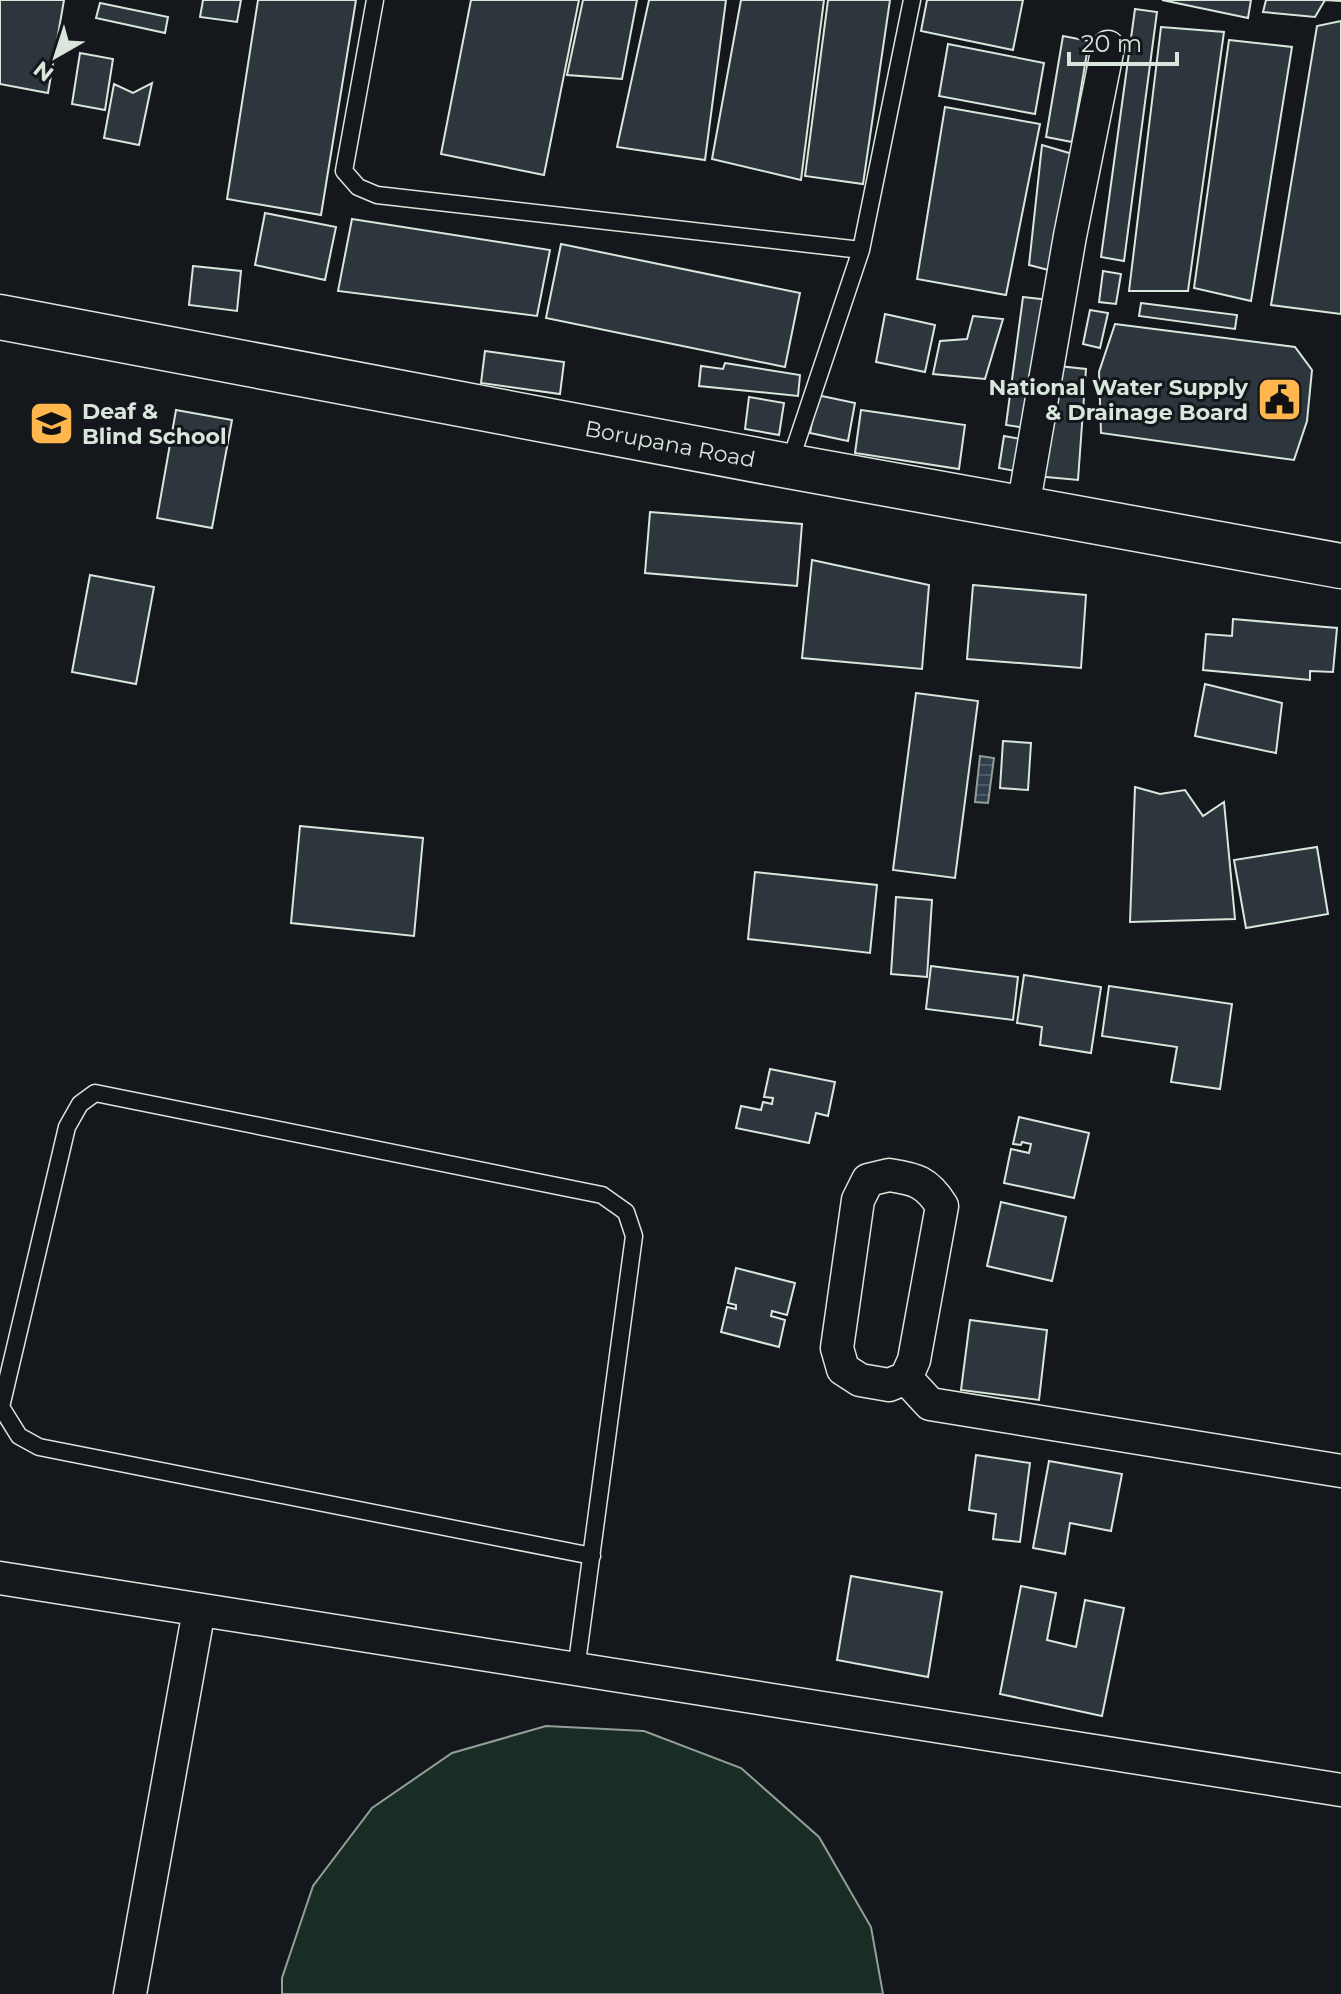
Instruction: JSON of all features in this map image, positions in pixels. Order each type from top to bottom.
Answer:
[{"type":"main road","name":"Borupana Road","points":[[0,317],[788,466],[1341,566]]},
{"type":"street","points":[[1023,508],[1070,236],[1108,47]]},
{"type":"street","points":[[889,1175],[913,1179],[931,1188],[942,1206],[914,1360],[906,1378],[889,1385],[860,1380],[843,1369],[837,1348],[858,1200],[868,1180],[889,1175]]},
{"type":"street","points":[[906,1378],[930,1404],[1341,1471]]},
{"type":"street","points":[[0,1578],[1341,1790]]},
{"type":"street","points":[[130,1994],[199,1610]]},
{"type":"lane","points":[[375,0],[344,171],[358,187],[377,195],[861,250]]},
{"type":"lane","points":[[788,466],[861,250],[912,0]]},
{"type":"lane","points":[[576,1670],[592,1556],[634,1236],[626,1212],[602,1195],[111,1096],[95,1093],[80,1104],[67,1127],[1,1407],[19,1436],[39,1447],[592,1556]]},
{"type":"green space","points":[[546,1726],[644,1731],[741,1768],[819,1837],[871,1927],[883,1994],[282,1994],[282,1978],[313,1886],[372,1808],[452,1753]]},
{"type":"water","points":[[980,756],[994,758],[988,803],[975,802]]},
{"type":"building","points":[[0,0],[64,0],[48,93],[0,84]]},
{"type":"building","points":[[203,0],[241,0],[237,22],[200,17]]},
{"type":"building","points":[[258,0],[356,0],[321,215],[227,199]]},
{"type":"building","points":[[471,0],[579,0],[544,175],[441,154]]},
{"type":"building","points":[[583,0],[637,0],[622,79],[567,75]]},
{"type":"building","points":[[649,0],[726,0],[705,160],[617,147]]},
{"type":"building","points":[[741,0],[824,0],[801,180],[712,159]]},
{"type":"building","points":[[828,0],[890,0],[863,184],[805,176]]},
{"type":"building","points":[[927,0],[1023,0],[1013,50],[921,31]]},
{"type":"building","points":[[1162,0],[1251,0],[1248,18]]},
{"type":"building","points":[[1266,0],[1325,0],[1315,17],[1263,12]]},
{"type":"building","points":[[100,3],[168,17],[165,33],[96,18]]},
{"type":"building","points":[[1135,9],[1157,12],[1124,261],[1101,257]]},
{"type":"building","points":[[1341,21],[1341,314],[1271,305],[1317,26]]},
{"type":"building","points":[[1161,27],[1224,32],[1188,291],[1129,291]]},
{"type":"building","points":[[1063,36],[1089,41],[1072,142],[1046,137]]},
{"type":"building","points":[[1229,40],[1292,47],[1251,301],[1194,288]]},
{"type":"building","points":[[948,44],[1044,63],[1035,114],[939,96]]},
{"type":"building","points":[[80,53],[113,59],[105,110],[72,104]]},
{"type":"building","points":[[152,83],[139,145],[104,138],[114,84],[133,93]]},
{"type":"building","points":[[945,107],[1040,124],[1006,295],[917,279]]},
{"type":"building","points":[[1042,145],[1076,155],[1060,273],[1029,265]]},
{"type":"building","points":[[265,213],[336,227],[325,280],[255,265]]},
{"type":"building","points":[[352,219],[550,250],[537,316],[338,291]]},
{"type":"building","points":[[561,244],[800,293],[785,367],[546,318]]},
{"type":"building","points":[[193,266],[241,271],[237,311],[189,305]]},
{"type":"building","points":[[1103,271],[1121,274],[1116,304],[1099,302]]},
{"type":"building","points":[[1023,297],[1049,300],[1032,429],[1006,425]]},
{"type":"building","points":[[1141,303],[1237,315],[1235,329],[1139,316]]},
{"type":"building","points":[[1090,310],[1108,313],[1100,348],[1083,344]]},
{"type":"building","points":[[885,314],[935,325],[925,372],[876,362]]},
{"type":"building","points":[[973,316],[1003,319],[985,379],[933,374],[940,341],[967,339]]},
{"type":"building","points":[[1115,324],[1295,347],[1312,370],[1307,421],[1294,460],[1101,433],[1099,372]]},
{"type":"building","points":[[485,351],[564,362],[560,394],[481,383]]},
{"type":"building","points":[[725,363],[800,375],[798,396],[699,386],[701,366],[723,369]]},
{"type":"building","points":[[1049,365],[1086,369],[1078,480],[1036,476]]},
{"type":"building","points":[[817,395],[855,403],[848,441],[810,433]]},
{"type":"building","points":[[749,397],[784,403],[779,435],[745,429]]},
{"type":"building","points":[[176,410],[232,420],[212,528],[157,518]]},
{"type":"building","points":[[861,410],[965,425],[959,469],[855,453]]},
{"type":"building","points":[[1004,436],[1026,440],[1021,472],[999,468]]},
{"type":"building","points":[[650,512],[802,524],[797,586],[645,573]]},
{"type":"building","points":[[812,560],[929,585],[922,669],[802,658]]},
{"type":"building","points":[[90,575],[154,587],[136,684],[72,672]]},
{"type":"building","points":[[973,585],[1086,595],[1081,668],[967,659]]},
{"type":"building","points":[[1233,619],[1337,628],[1333,672],[1310,671],[1310,680],[1203,670],[1206,634],[1232,636]]},
{"type":"building","points":[[1205,684],[1282,703],[1276,753],[1195,736]]},
{"type":"building","points":[[916,693],[978,701],[955,878],[893,870]]},
{"type":"building","points":[[1003,741],[1031,743],[1028,790],[1000,788]]},
{"type":"building","points":[[1135,787],[1160,794],[1185,790],[1203,816],[1224,802],[1235,919],[1130,922]]},
{"type":"building","points":[[300,826],[423,838],[414,936],[291,923]]},
{"type":"building","points":[[1317,847],[1328,914],[1246,928],[1234,860]]},
{"type":"building","points":[[755,872],[877,885],[870,953],[748,939]]},
{"type":"building","points":[[896,897],[932,900],[927,977],[891,974]]},
{"type":"building","points":[[931,966],[1018,977],[1013,1020],[926,1009]]},
{"type":"building","points":[[1024,975],[1101,987],[1091,1053],[1040,1045],[1042,1027],[1017,1023]]},
{"type":"building","points":[[1109,986],[1232,1004],[1220,1089],[1171,1082],[1177,1047],[1102,1036]]},
{"type":"building","points":[[770,1069],[835,1082],[828,1116],[816,1113],[809,1143],[736,1128],[741,1106],[761,1110],[763,1102],[772,1104],[773,1098],[764,1097]]},
{"type":"building","points":[[1019,1117],[1089,1133],[1074,1198],[1004,1183],[1011,1149],[1029,1153],[1031,1144],[1013,1144]]},
{"type":"building","points":[[1001,1202],[1066,1217],[1052,1281],[987,1266]]},
{"type":"building","points":[[736,1268],[795,1283],[787,1315],[772,1311],[771,1316],[785,1320],[779,1347],[721,1332],[727,1307],[736,1309],[736,1305],[728,1303]]},
{"type":"building","points":[[970,1320],[1047,1330],[1039,1400],[961,1390]]},
{"type":"building","points":[[976,1455],[1030,1463],[1020,1542],[993,1539],[996,1514],[969,1510]]},
{"type":"building","points":[[1049,1461],[1122,1474],[1111,1531],[1070,1523],[1065,1554],[1033,1548]]},
{"type":"building","points":[[851,1576],[942,1592],[928,1677],[837,1660]]},
{"type":"building","points":[[1021,1586],[1056,1593],[1047,1640],[1076,1647],[1085,1600],[1124,1608],[1102,1716],[1000,1694]]},
{"type":"place","name":"National Water Supply & Drainage Board","points":[[1279,400]]},
{"type":"place","name":"Deaf & Blind School","points":[[51,424]]}]
